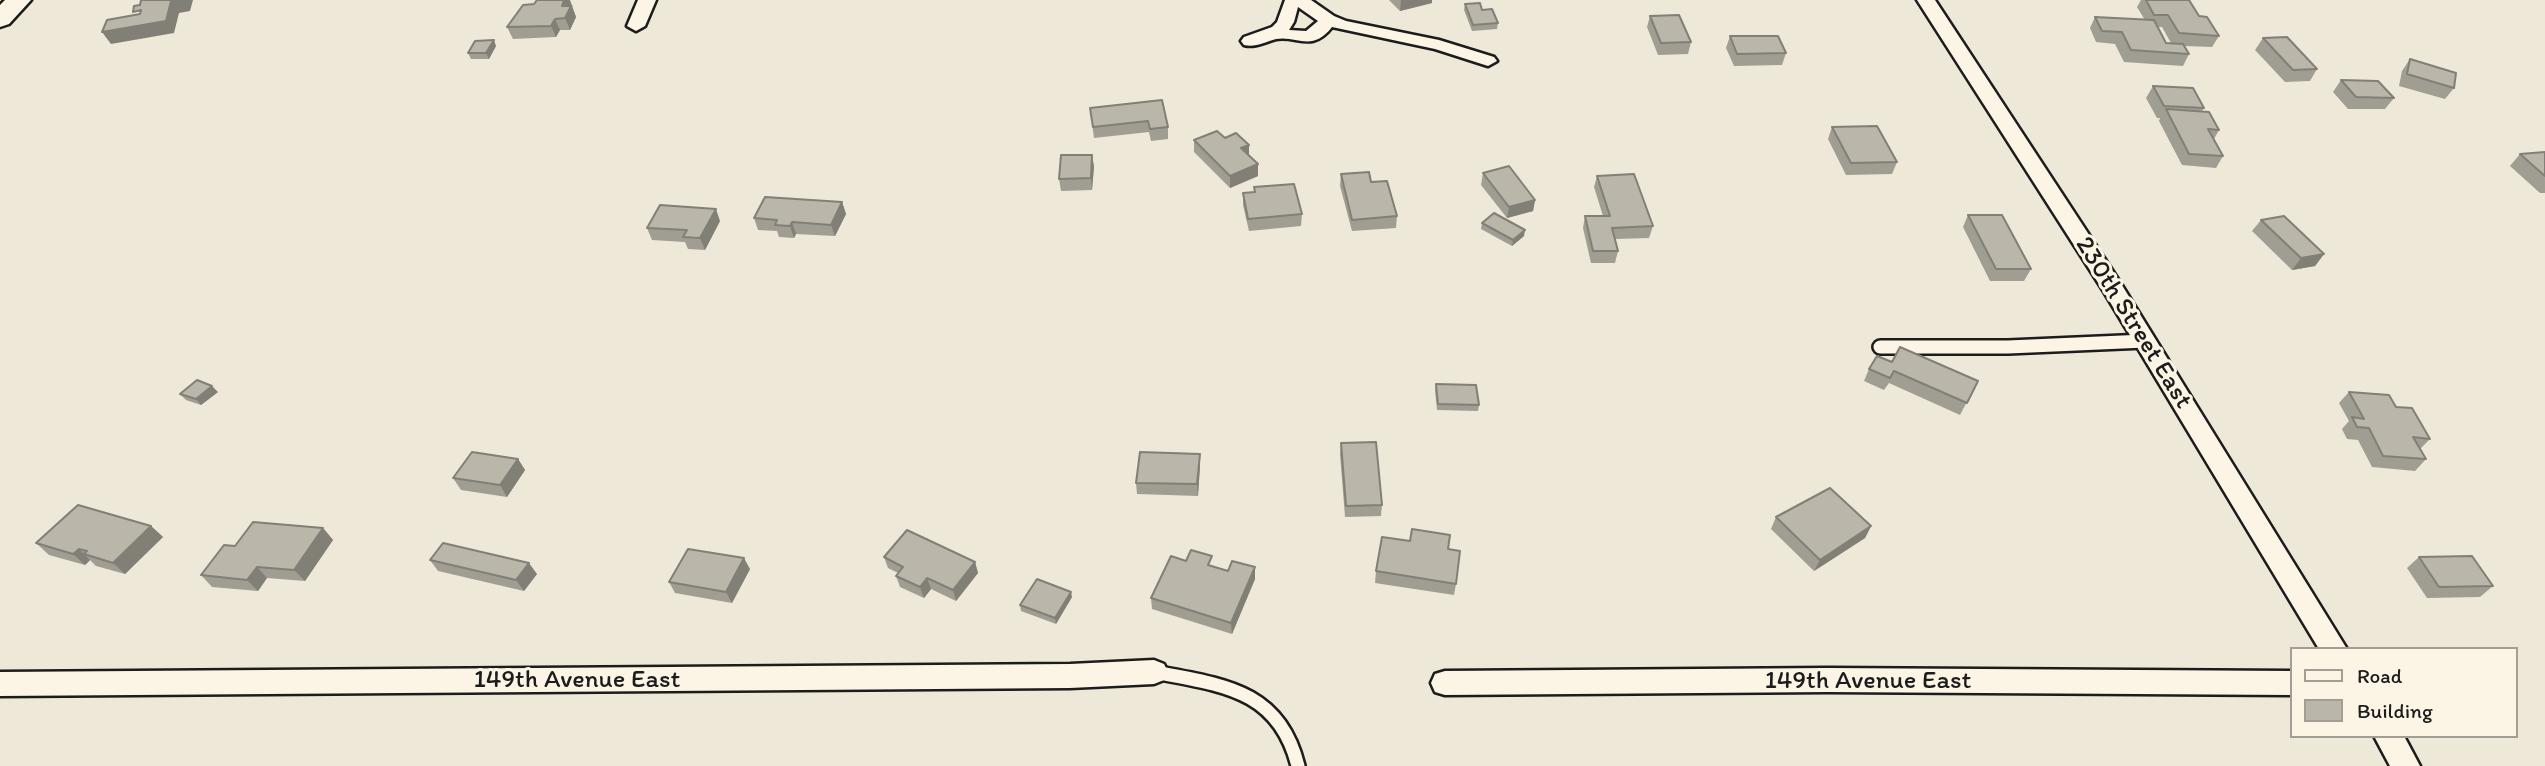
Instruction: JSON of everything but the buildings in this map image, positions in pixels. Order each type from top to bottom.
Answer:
[{"type":"street","points":[[0,19],[19,0]]},
{"type":"street","points":[[636,26],[647,0]]},
{"type":"street","points":[[1277,33],[1285,24],[1290,4],[1294,0]]},
{"type":"street","points":[[1300,0],[1328,20],[1439,45],[1489,61]]},
{"type":"street","name":"230th Street East","points":[[1926,0],[2145,341],[2333,647]]},
{"type":"street","points":[[1250,41],[1277,33],[1312,37],[1321,32],[1328,20]]},
{"type":"street","name":"149th Avenue East","points":[[0,684],[1070,676],[1154,672]]},
{"type":"street","name":"149th Avenue East","points":[[1445,683],[1828,680],[2290,683]]},
{"type":"street","points":[[2389,738],[2406,766]]},
{"type":"lane","points":[[1880,347],[2008,347],[2145,341]]},
{"type":"lane","points":[[1154,672],[1233,688],[1264,703],[1287,733],[1298,766]]}]
